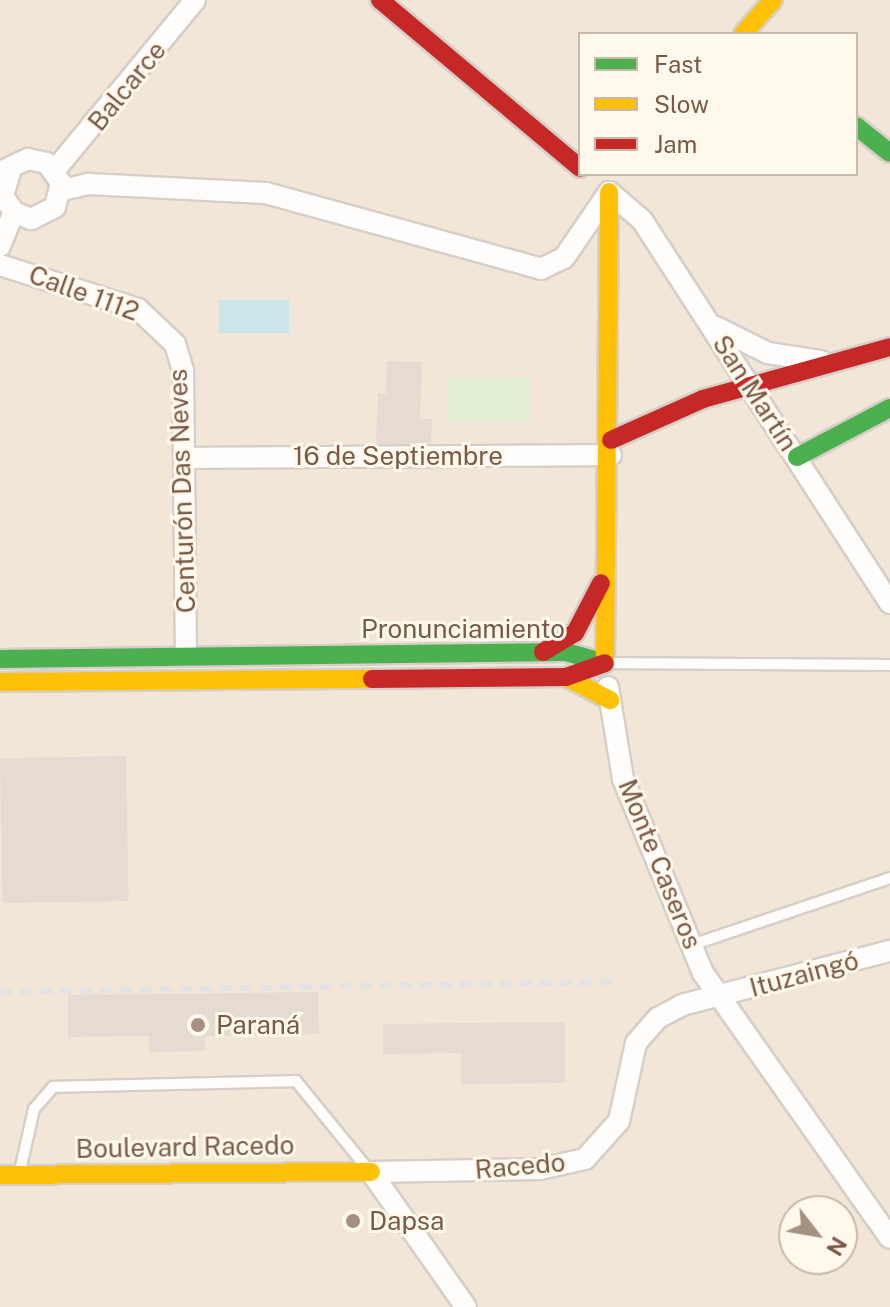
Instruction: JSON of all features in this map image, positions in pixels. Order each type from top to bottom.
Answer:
[{"type":"street","name":"Balcarce","points":[[58,180],[195,0]]},
{"type":"street","points":[[380,0],[578,166]]},
{"type":"street","points":[[745,32],[773,0]]},
{"type":"street","points":[[858,128],[890,153]]},
{"type":"street","points":[[58,180],[55,207],[40,217],[14,212],[3,196],[5,170],[38,160],[58,180],[266,193],[541,269],[564,258],[623,176]]},
{"type":"street","points":[[590,176],[609,192]]},
{"type":"street","name":"San Martín","points":[[609,192],[642,220],[890,603]]},
{"type":"street","name":"Monte Caseros","points":[[609,192],[611,447],[605,663],[623,779],[692,945],[717,996],[890,1238]]},
{"type":"street","points":[[0,246],[14,212]]},
{"type":"street","name":"Calle 1112","points":[[0,265],[138,309],[165,330]]},
{"type":"street","points":[[707,320],[756,349],[833,362]]},
{"type":"street","name":"Centurón Das Neves","points":[[165,330],[183,371],[186,656]]},
{"type":"street","points":[[611,447],[749,384],[890,347]]},
{"type":"street","points":[[797,457],[890,408]]},
{"type":"street","name":"16 de Septiembre","points":[[186,458],[611,447]]},
{"type":"street","points":[[542,652],[575,633],[606,572]]},
{"type":"street","name":"Pronunciamiento","points":[[0,659],[542,652],[605,663]]},
{"type":"street","name":"Pronunciamiento","points":[[0,682],[566,677],[605,663]]},
{"type":"street","points":[[566,677],[597,688],[610,700]]},
{"type":"street","name":"Ituzaingó","points":[[717,996],[890,951]]},
{"type":"street","name":"Racedo","points":[[371,1172],[540,1169],[585,1159],[619,1121],[636,1043],[658,1018],[717,996]]},
{"type":"street","points":[[371,1172],[466,1307]]},
{"type":"street","name":"Boulevard Racedo","points":[[0,1175],[371,1172]]},
{"type":"lane","points":[[605,663],[890,665]]},
{"type":"lane","points":[[692,945],[890,878]]},
{"type":"lane","points":[[19,1175],[34,1109],[53,1087],[296,1081],[371,1172]]},
{"type":"shaded area","points":[[0,0],[890,0],[890,1307],[0,1307]]},
{"type":"green space","points":[[448,377],[529,377],[529,421],[448,421]]},
{"type":"water","points":[[219,300],[289,300],[289,333],[219,333]]},
{"type":"building","points":[[387,361],[422,362],[420,419],[432,419],[431,443],[376,444],[378,393],[386,394]]},
{"type":"building","points":[[126,756],[129,901],[3,903],[0,758]]},
{"type":"building","points":[[318,992],[319,1034],[205,1036],[205,1051],[149,1052],[149,1036],[68,1037],[68,995]]},
{"type":"building","points":[[565,1022],[565,1083],[461,1084],[461,1053],[383,1054],[383,1024]]},
{"type":"railway","points":[[0,992],[619,982]]},
{"type":"traffic: fast","points":[[858,128],[890,153]]},
{"type":"traffic: fast","points":[[797,457],[890,408]]},
{"type":"traffic: fast","points":[[0,659],[566,652],[605,663]]},
{"type":"traffic: slow","points":[[745,32],[773,0]]},
{"type":"traffic: slow","points":[[605,663],[609,192]]},
{"type":"traffic: slow","points":[[566,677],[610,700]]},
{"type":"traffic: slow","points":[[0,682],[372,679]]},
{"type":"traffic: slow","points":[[0,1175],[371,1172]]},
{"type":"traffic: jam","points":[[380,0],[578,166]]},
{"type":"traffic: jam","points":[[611,440],[703,399],[890,347]]},
{"type":"traffic: jam","points":[[543,652],[575,633],[601,583]]},
{"type":"traffic: jam","points":[[372,679],[566,677],[605,663]]},
{"type":"place","name":"Paraná","points":[[198,1025]]},
{"type":"place","name":"Dapsa","points":[[353,1221]]}]
